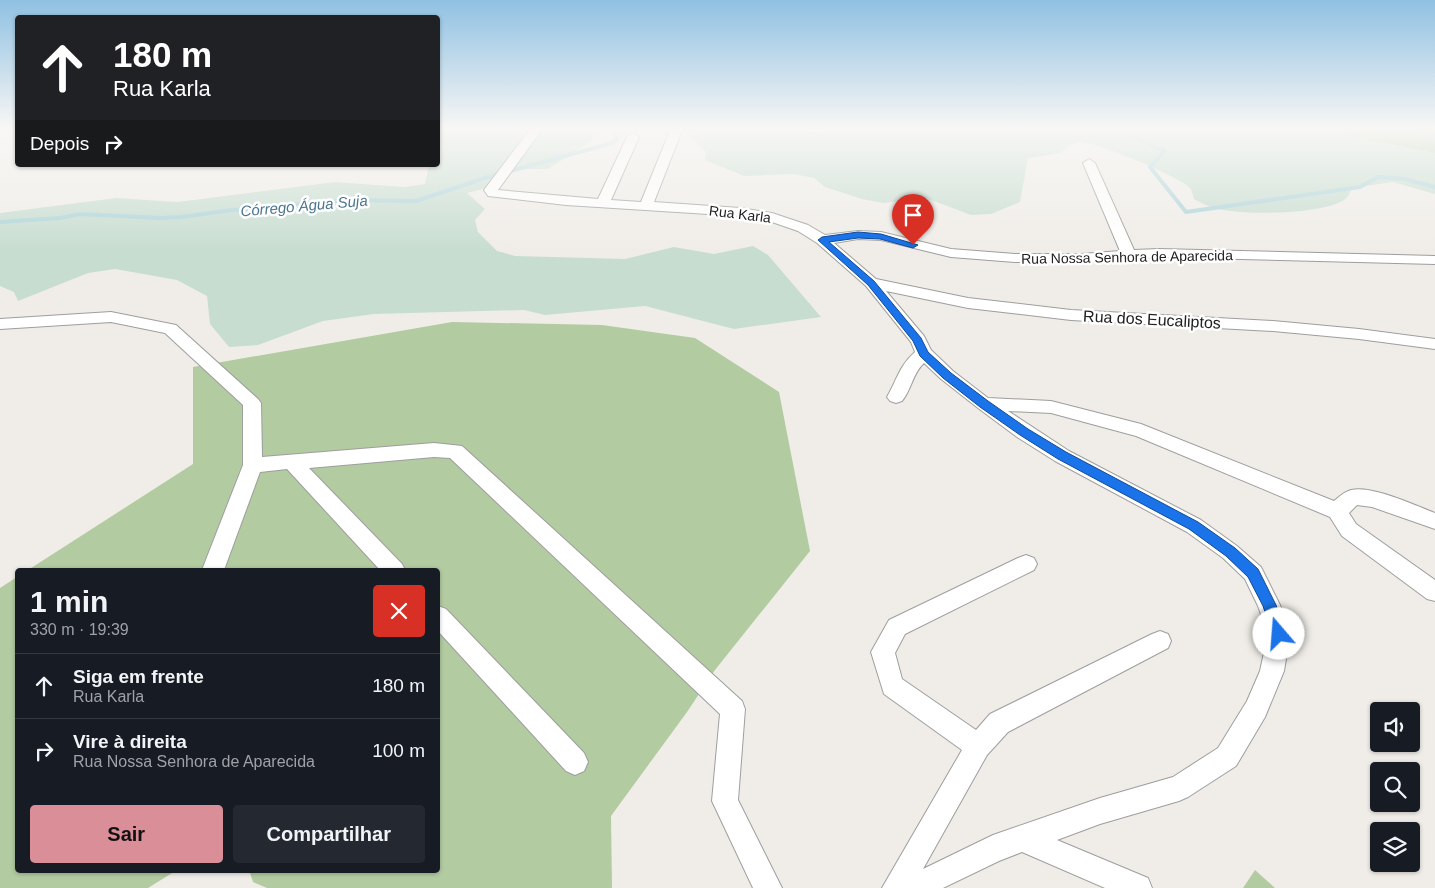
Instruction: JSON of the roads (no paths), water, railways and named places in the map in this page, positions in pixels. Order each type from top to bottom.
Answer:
[{"type":"street","points":[[500,193],[491,190],[506,169]]},
{"type":"street","points":[[602,204],[618,169]]},
{"type":"street","points":[[646,206],[661,169]]},
{"type":"street","points":[[1092,169],[1129,255]]},
{"type":"street","name":"Rua Karla","points":[[500,193],[602,204],[701,209],[772,217],[803,228],[822,240],[871,283],[918,340],[924,353],[947,375],[984,404],[1055,451],[1194,526],[1230,552],[1253,573],[1269,605],[1279,634],[1272,671],[1256,709],[1227,757],[1179,788],[1100,812],[993,849],[913,888]]},
{"type":"street","name":"Rua Nossa Senhora de Aparecida","points":[[822,240],[858,235],[881,236],[951,253],[1015,258],[1203,254],[1435,260]]},
{"type":"street","name":"Rua dos Eucaliptos","points":[[871,283],[968,303],[1070,315],[1273,326],[1359,334],[1435,344]]},
{"type":"street","points":[[0,324],[111,317],[170,329],[252,403],[253,465],[214,568]]},
{"type":"street","points":[[896,397],[901,390],[910,365],[924,353]]},
{"type":"street","points":[[984,404],[1051,407],[1141,431],[1337,511],[1349,530],[1435,592]]},
{"type":"street","points":[[253,465],[434,450],[455,451],[733,708],[725,801],[768,888]]},
{"type":"street","points":[[292,462],[392,568]]},
{"type":"street","points":[[1337,511],[1353,496],[1373,499],[1435,521]]},
{"type":"street","points":[[978,746],[892,686],[883,652],[897,627],[1026,564]]},
{"type":"street","points":[[440,618],[574,762]]},
{"type":"street","points":[[896,888],[978,746],[999,723],[1160,641]]},
{"type":"street","points":[[1023,838],[1138,888]]},
{"type":"waterway","name":"Córrego Água Suja","points":[[0,222],[60,218],[80,214],[160,218],[182,217],[232,210],[348,200],[416,201],[516,169]]},
{"type":"waterway","name":"Córrego Água Suja","points":[[1152,169],[1186,212],[1360,187],[1378,177],[1405,179],[1435,187]]}]
